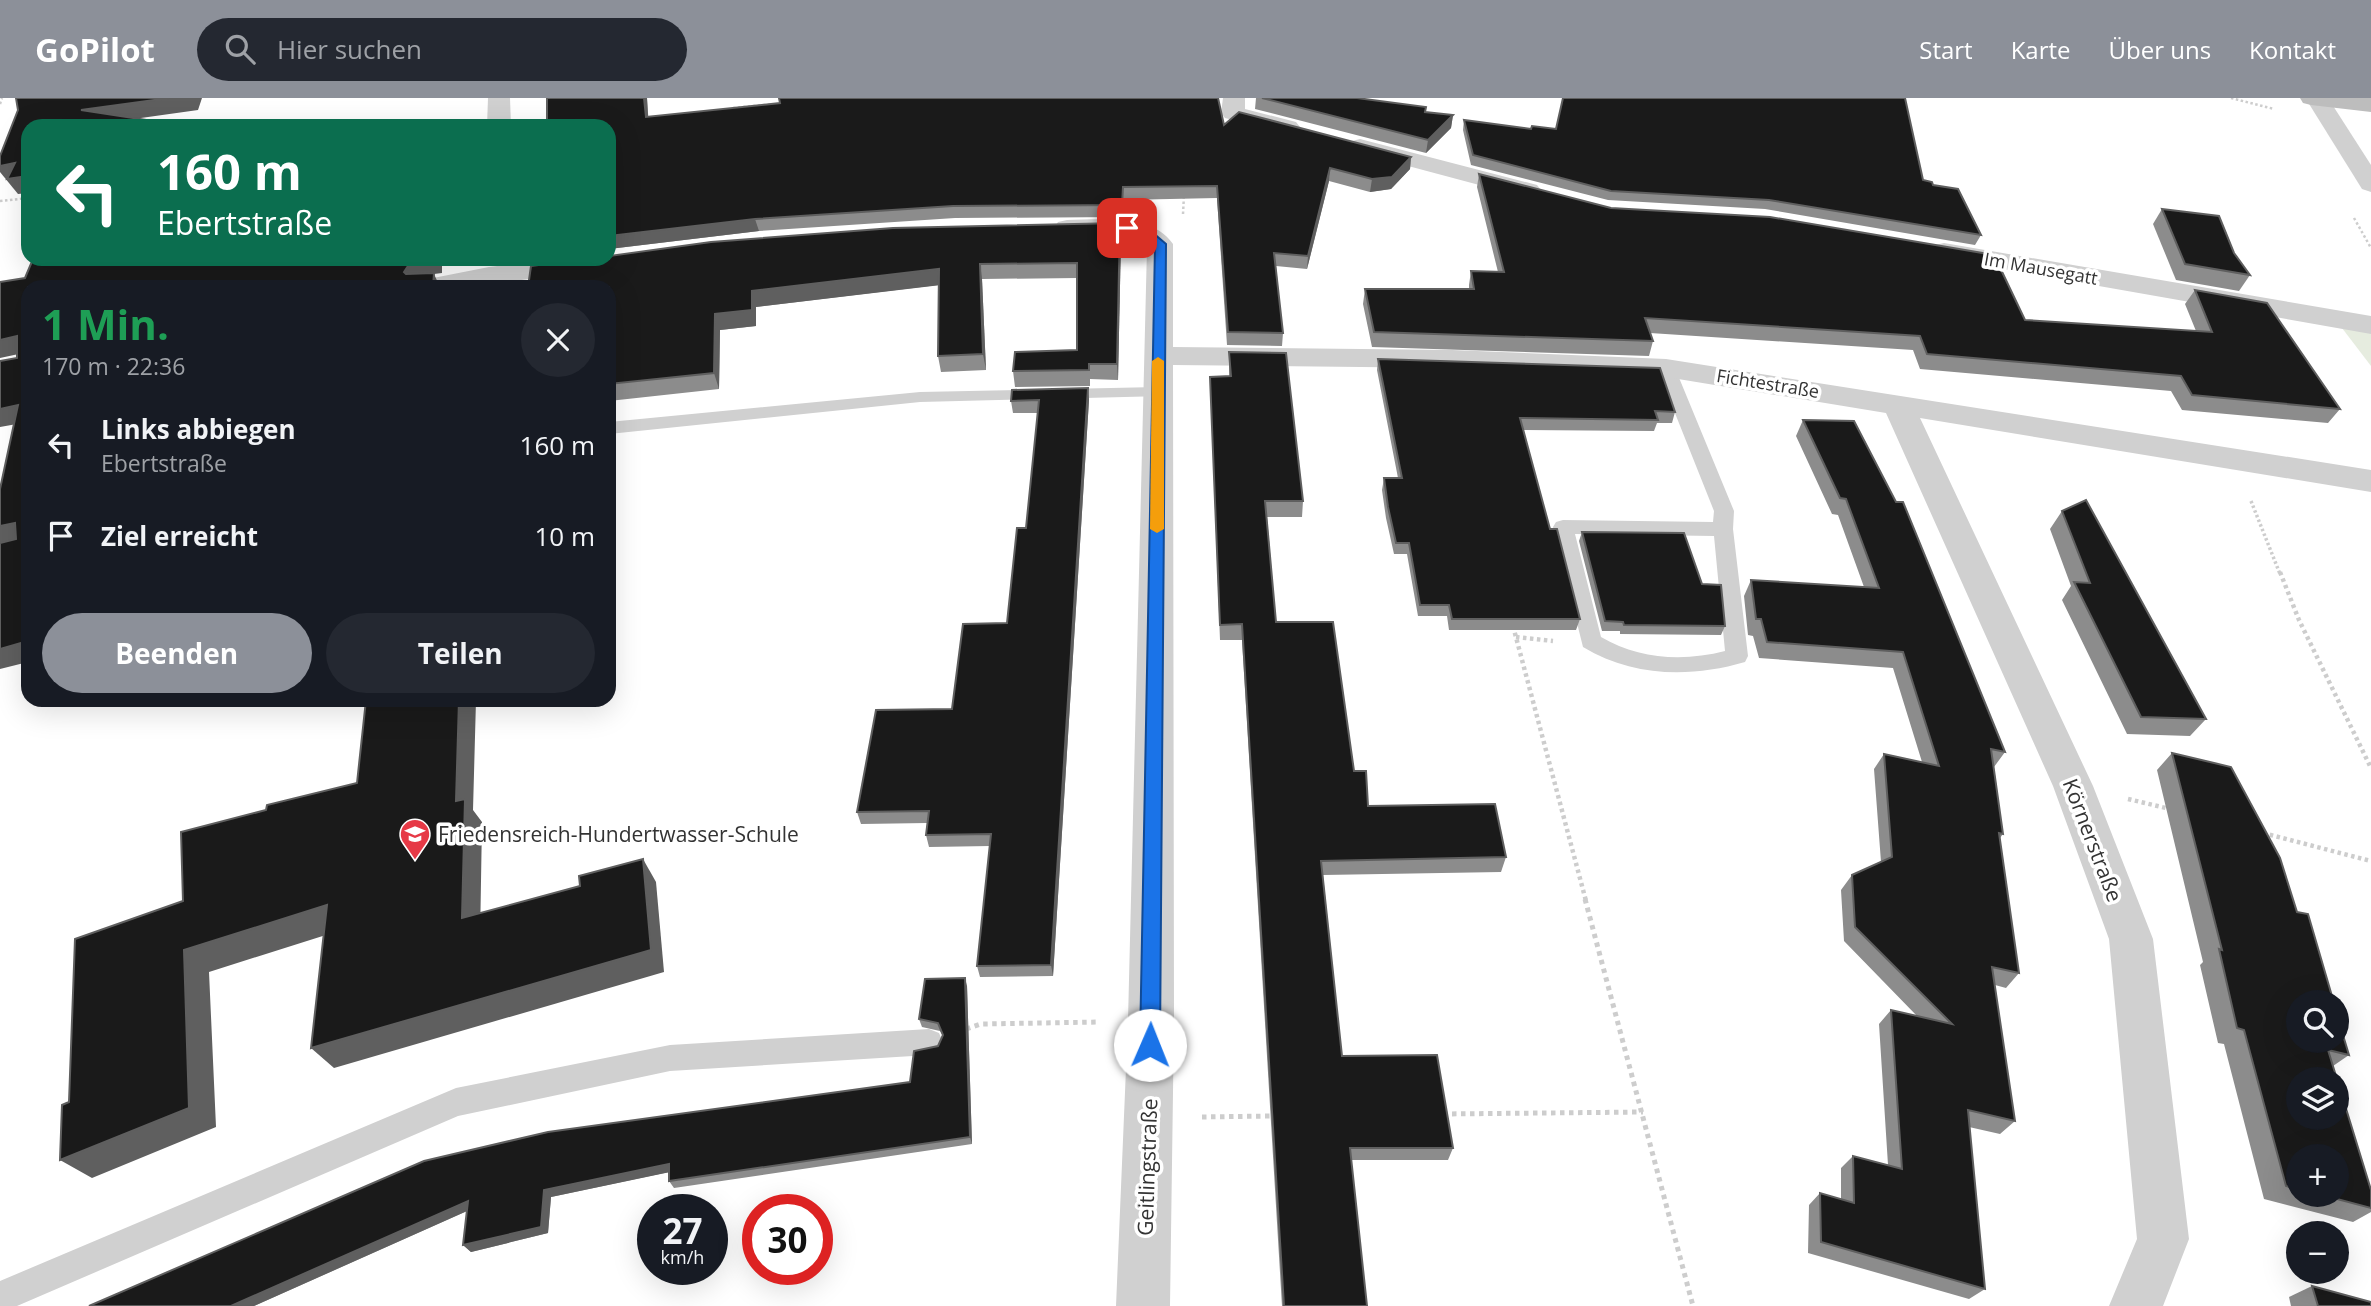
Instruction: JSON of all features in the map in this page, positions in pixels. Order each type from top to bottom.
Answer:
[{"type":"main road","points":[[2311,98],[2371,105]]},
{"type":"street","points":[[499,98],[499,119]]},
{"type":"street","points":[[1234,98],[1233,113],[1314,134]]},
{"type":"street","points":[[2317,99],[2371,184]]},
{"type":"street","points":[[1340,141],[1555,197]]},
{"type":"street","points":[[1048,228],[1127,228],[1150,235]]},
{"type":"street","name":"Geitlingstraße","points":[[1143,1306],[1151,1021],[1160,244],[1150,235]]},
{"type":"street","name":"Im Mausegatt","points":[[1917,247],[2371,325]]},
{"type":"street","points":[[450,280],[490,267]]},
{"type":"street","name":"Fichtestraße","points":[[1158,374],[1452,359],[1666,368],[2371,481]]},
{"type":"street","name":"Körnerstraße","points":[[1897,403],[2073,786],[2131,939],[2162,1239],[2136,1306]]},
{"type":"lane","points":[[1666,368],[1724,512],[1723,529],[1737,656],[1712,664],[1650,664],[1606,653],[1591,641],[1563,527],[1723,529]]},
{"type":"lane","points":[[616,427],[1158,374]]},
{"type":"lane","points":[[0,1297],[456,1102],[670,1058],[929,1042]]},
{"type":"path","points":[[0,104],[2,98]]},
{"type":"path","points":[[2231,98],[2259,103]]},
{"type":"path","points":[[723,109],[777,104]]},
{"type":"path","points":[[1150,235],[1184,214],[1184,187]]},
{"type":"path","points":[[0,201],[21,199]]},
{"type":"path","points":[[2233,458],[2300,620],[2371,768]]},
{"type":"path","points":[[1513,624],[1693,1306]]},
{"type":"path","points":[[2073,786],[2172,810]]},
{"type":"path","points":[[2252,830],[2371,861]]},
{"type":"path","points":[[929,1042],[981,1024],[1151,1021]]},
{"type":"path","points":[[1437,1114],[1643,1112]]},
{"type":"path","points":[[1148,1117],[1286,1116]]},
{"type":"shaded area","points":[[2342,328],[2371,333],[2371,366]]},
{"type":"building","points":[[16,98],[169,98],[81,110],[140,119],[21,119],[21,177],[7,179],[15,163],[0,166],[0,156],[18,110]]},
{"type":"building","points":[[547,98],[644,98],[646,117],[780,103],[779,98],[1218,98],[1224,125],[1239,112],[1411,157],[1392,177],[1372,179],[1330,168],[1308,256],[1274,253],[1283,333],[1228,332],[1217,186],[1123,187],[1122,205],[953,206],[755,219],[616,235],[616,119],[547,119]]},
{"type":"building","points":[[1262,98],[1357,98],[1426,107],[1425,112],[1453,115],[1428,140]]},
{"type":"building","points":[[1563,98],[1905,98],[1923,180],[1932,182],[1933,185],[1958,189],[1981,235],[1769,200],[1611,191],[1473,155],[1464,120],[1531,129],[1532,126],[1556,129]]},
{"type":"building","points":[[1479,174],[1611,208],[1770,217],[1994,255],[2025,320],[2212,332],[2195,290],[2267,303],[2340,409],[2192,395],[2181,376],[1927,354],[1920,336],[1645,318],[1653,341],[1374,332],[1365,289],[1474,289],[1471,271],[1504,272]]},
{"type":"building","points":[[2162,209],[2219,216],[2234,253],[2250,275],[2185,264]]},
{"type":"building","points":[[1120,223],[1117,364],[1089,364],[1089,370],[1013,371],[1015,352],[1077,350],[1077,263],[980,264],[983,354],[938,356],[939,269],[752,291],[752,310],[715,314],[714,373],[616,383],[616,280],[529,280],[531,266],[616,266],[616,255],[711,242],[893,228]]},
{"type":"building","points":[[30,266],[408,266],[404,272],[406,274],[434,273],[434,280],[21,280],[21,643],[0,649],[0,543],[16,539],[15,523],[0,526],[0,489],[18,405],[0,409],[0,361],[17,358],[17,336],[0,340],[0,282],[25,278]]},
{"type":"building","points":[[1229,352],[1286,353],[1303,501],[1265,501],[1276,622],[1333,622],[1354,771],[1366,771],[1368,806],[1495,804],[1506,857],[1321,861],[1342,1056],[1437,1055],[1453,1148],[1350,1148],[1367,1306],[1284,1306],[1242,624],[1220,625],[1210,377],[1231,376]]},
{"type":"building","points":[[1378,359],[1660,368],[1675,412],[1655,411],[1658,420],[1520,418],[1550,529],[1557,529],[1580,619],[1452,619],[1449,605],[1420,605],[1409,543],[1396,543],[1388,507],[1384,478],[1402,478]]},
{"type":"building","points":[[1088,388],[1051,965],[977,966],[991,834],[926,835],[929,811],[857,812],[876,710],[952,709],[963,624],[1007,623],[1017,528],[1026,528],[1039,400],[1011,401],[1012,390]]},
{"type":"building","points":[[1803,420],[1854,421],[1896,502],[1903,502],[2005,752],[1991,749],[2003,834],[1999,833],[2019,973],[1992,967],[2015,1121],[1968,1110],[1985,1289],[1821,1242],[1820,1193],[1854,1203],[1853,1156],[1902,1169],[1891,1010],[1952,1024],[1855,927],[1852,875],[1892,857],[1884,754],[1939,766],[1903,652],[1767,642],[1761,619],[1756,619],[1751,580],[1879,588],[1846,499],[1840,498]]},
{"type":"building","points":[[2086,500],[2206,719],[2141,717],[2074,582],[2090,583],[2062,511]]},
{"type":"building","points":[[1582,532],[1684,533],[1702,584],[1721,585],[1725,626],[1624,625],[1623,622],[1605,621]]},
{"type":"building","points":[[365,707],[459,707],[456,801],[465,799],[462,918],[580,886],[579,876],[643,859],[651,950],[311,1048],[327,905],[184,950],[189,1108],[60,1160],[62,1105],[69,1102],[75,939],[183,901],[181,832],[266,810],[267,805],[357,783]]},
{"type":"building","points":[[2172,753],[2231,767],[2280,858],[2297,912],[2308,914],[2330,990],[2286,990],[2286,1053],[2329,1053],[2333,1067],[2286,1067],[2286,1130],[2349,1130],[2349,1118],[2371,1190],[2371,1208],[2349,1202],[2349,1144],[2286,1144],[2286,1186],[2244,1030],[2237,1028],[2219,949],[2222,950]]},
{"type":"building","points":[[965,978],[970,1137],[669,1181],[669,1164],[544,1190],[541,1227],[463,1245],[468,1201],[231,1306],[89,1306],[424,1161],[548,1132],[910,1082],[914,1051],[938,1046],[943,1035],[938,1023],[919,1019],[925,979]]},
{"type":"building","points":[[2312,1286],[2371,1302],[2371,1306],[2318,1306]]},
{"type":"slow traffic","points":[[1157,529],[1158,361]]},
{"type":"place","name":"Friedensreich-Hundertwasser-Schule","points":[[415,861]]},
{"type":"route","points":[[1127,228],[1150,235],[1160,244],[1150,1045]]}]
